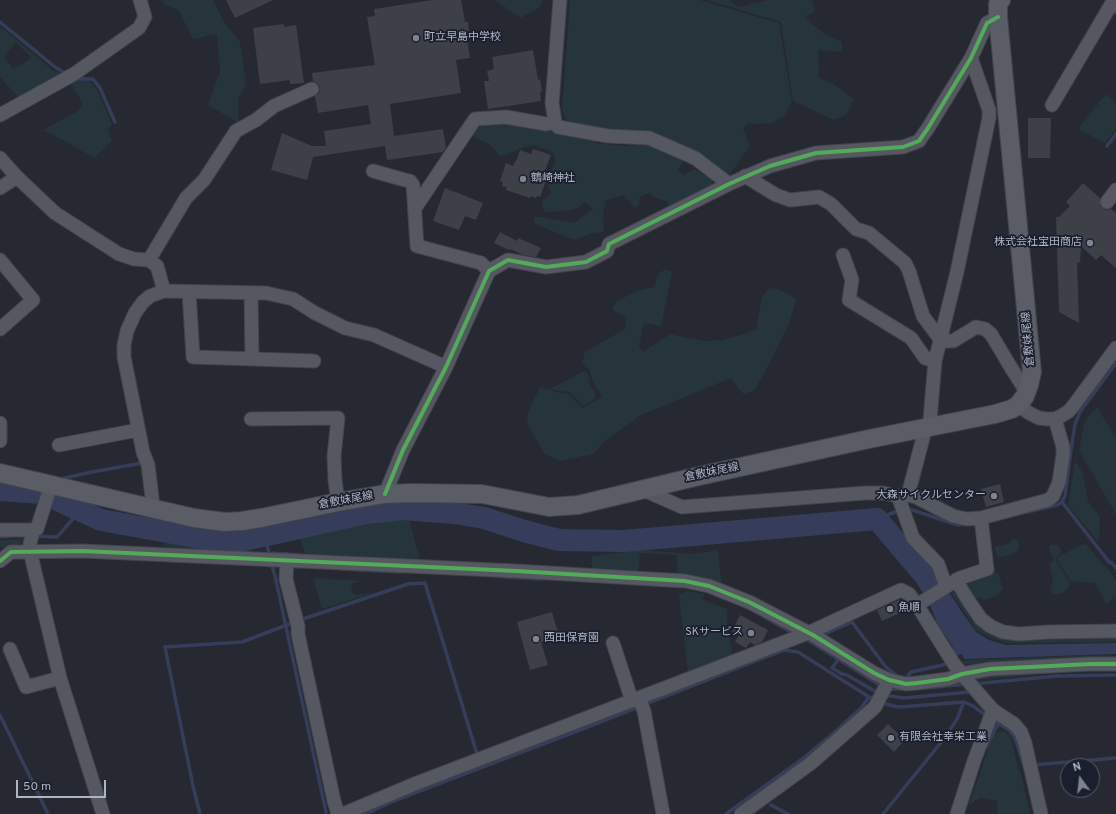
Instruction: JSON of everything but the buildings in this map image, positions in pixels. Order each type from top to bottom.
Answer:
[{"type":"main road","name":"倉敷妹尾線","points":[[0,473],[50,488],[209,520],[242,521],[385,494],[482,494],[549,507],[578,505],[642,489],[869,439],[1004,412],[1022,398],[1031,378],[1031,365],[997,5]]},
{"type":"street","points":[[0,115],[71,76],[139,28],[145,17],[140,0]]},
{"type":"street","points":[[560,0],[552,103],[555,122],[558,127],[608,136],[650,138],[694,158],[729,184]]},
{"type":"street","points":[[1052,105],[1112,3],[1116,6]]},
{"type":"street","points":[[385,494],[403,450],[446,367],[489,271],[508,260],[546,267],[586,262],[607,251],[609,244],[745,176],[770,166],[816,153],[902,147],[918,141],[928,128],[971,58],[997,5]]},
{"type":"street","points":[[971,58],[989,110],[989,118],[957,272],[935,361],[930,420],[903,496],[913,538],[938,564],[943,588],[990,626],[1003,632],[1019,634],[1116,631]]},
{"type":"street","points":[[149,260],[186,198],[204,180],[236,131],[256,120],[274,106],[312,89]]},
{"type":"street","points":[[414,208],[475,119],[506,117],[546,124],[555,122]]},
{"type":"street","points":[[0,158],[55,213],[120,254],[134,259],[149,260],[156,266],[164,291]]},
{"type":"street","points":[[373,171],[410,181],[413,185],[417,246],[481,263],[489,271]]},
{"type":"street","points":[[0,188],[17,176]]},
{"type":"street","points":[[745,176],[776,195],[790,200],[820,197],[832,204],[856,229],[869,233],[905,263],[909,270],[923,316],[940,339],[945,341],[953,340],[976,327],[985,329],[991,334],[1014,372],[1022,398],[1029,413],[1039,418],[1055,419],[1069,411],[1116,348]]},
{"type":"street","points":[[1107,202],[1116,190]]},
{"type":"street","points":[[843,255],[852,280],[849,300],[911,338],[925,358],[935,361]]},
{"type":"street","points":[[0,260],[33,300],[0,329]]},
{"type":"street","points":[[152,509],[148,465],[143,452],[138,430],[124,357],[124,345],[127,331],[135,313],[143,302],[150,296],[164,291],[266,293],[293,299],[315,313],[345,328],[374,335],[446,367]]},
{"type":"street","points":[[189,292],[193,357],[314,361]]},
{"type":"street","points":[[251,293],[252,359]]},
{"type":"street","points":[[252,419],[338,418],[334,456],[338,502]]},
{"type":"street","points":[[642,489],[682,507],[865,493],[883,493],[916,497],[953,516],[982,522],[1048,500],[1053,496],[1059,482],[1063,455],[1055,419]]},
{"type":"street","points":[[0,423],[0,441]]},
{"type":"street","points":[[59,445],[138,430]]},
{"type":"street","points":[[50,488],[31,545],[60,678],[103,814]]},
{"type":"street","points":[[917,604],[967,575],[987,569],[982,522]]},
{"type":"street","points":[[0,530],[31,545],[83,551],[286,564],[539,572],[685,581],[709,586],[749,602],[814,636],[888,681],[906,684],[948,679],[961,673],[990,669],[1116,664]]},
{"type":"street","points":[[5,555],[31,545]]},
{"type":"street","points":[[286,564],[286,579],[297,621],[298,634],[338,814]]},
{"type":"street","points":[[343,814],[417,783],[635,699],[814,636],[901,590],[909,594],[917,604],[961,673],[992,716],[1014,724],[1021,732],[1041,814]]},
{"type":"street","points":[[613,643],[635,699],[644,711],[663,814]]},
{"type":"street","points":[[10,649],[26,687],[60,678]]},
{"type":"street","points":[[741,814],[810,764],[874,707],[888,681]]},
{"type":"street","points":[[957,814],[974,761],[992,716]]},
{"type":"shaded area","points":[[163,0],[213,0],[224,22],[240,42],[246,84],[238,99],[239,123],[208,105],[220,72],[217,34],[193,39],[179,11],[164,4]]},
{"type":"shaded area","points":[[493,0],[543,0],[539,8],[520,18]]},
{"type":"shaded area","points":[[570,0],[700,0],[779,23],[792,103],[783,117],[772,123],[747,124],[743,128],[750,146],[730,174],[642,131],[589,128],[566,120],[562,110]]},
{"type":"shaded area","points":[[707,0],[730,0],[738,7],[768,0],[812,0],[815,11],[806,16],[812,24],[825,34],[842,42],[842,52],[818,50],[819,78],[834,84],[854,99],[846,115],[834,120],[793,101],[781,22]]},
{"type":"shaded area","points":[[0,26],[54,71],[59,72],[62,75],[19,98],[0,77]],"holes":[[[16,43],[32,58],[13,69],[4,56]]]},
{"type":"shaded area","points":[[76,80],[91,82],[96,88],[112,124],[108,129],[112,141],[94,158],[43,130],[76,112],[82,107],[81,100],[71,85]]},
{"type":"shaded area","points":[[1106,94],[1116,103],[1116,129],[1105,143],[1078,129]]},
{"type":"shaded area","points":[[517,121],[552,130],[590,136],[595,143],[625,146],[647,144],[683,161],[678,170],[684,175],[694,169],[712,179],[712,188],[672,209],[666,201],[654,197],[649,193],[640,197],[639,205],[636,208],[623,195],[606,200],[603,215],[604,232],[592,233],[575,240],[534,223],[534,217],[542,217],[574,223],[593,209],[585,202],[577,208],[565,211],[546,212],[542,207],[542,201],[551,193],[547,185],[551,169],[556,163],[554,153],[534,145],[500,156],[489,144],[470,135],[476,123]]},
{"type":"shaded area","points":[[665,269],[672,271],[661,326],[644,323],[639,346],[643,352],[670,334],[703,341],[723,340],[756,330],[762,297],[769,288],[778,289],[796,299],[789,324],[754,391],[743,394],[731,378],[641,415],[606,440],[593,454],[559,461],[544,453],[528,425],[527,415],[540,387],[568,394],[583,408],[602,397],[593,382],[589,369],[582,362],[585,352],[625,329],[627,318],[612,310],[616,302],[636,291],[655,287],[657,275]]},
{"type":"shaded area","points":[[584,371],[588,374],[590,385],[595,392],[595,399],[584,406],[569,392],[550,389]]},
{"type":"shaded area","points":[[1097,407],[1116,438],[1116,514],[1079,451],[1086,419]]},
{"type":"shaded area","points":[[1075,461],[1082,471],[1088,501],[1100,517],[1099,543],[1068,505]]},
{"type":"shaded area","points":[[409,519],[420,560],[305,554],[300,538],[370,522]]},
{"type":"shaded area","points":[[1013,538],[1018,540],[1018,550],[1014,554],[1002,557],[997,555],[994,547],[1008,544]]},
{"type":"shaded area","points":[[23,539],[20,544],[14,547],[0,548],[0,540]]},
{"type":"shaded area","points":[[165,541],[216,550],[250,551],[251,553],[190,552],[163,545]]},
{"type":"shaded area","points":[[1083,544],[1087,545],[1116,580],[1116,596],[1106,604],[1095,583],[1071,581],[1056,558]]},
{"type":"shaded area","points":[[1050,545],[1058,545],[1061,551],[1055,558],[1069,582],[1069,587],[1062,593],[1053,595],[1050,586],[1053,580],[1049,564],[1054,560],[1049,550]]},
{"type":"shaded area","points":[[642,550],[693,554],[718,550],[722,588],[677,577],[677,555],[640,553],[638,575],[592,569],[592,556]]},
{"type":"shaded area","points":[[993,572],[998,573],[1003,589],[997,595],[986,600],[974,597],[968,585],[971,578]]},
{"type":"shaded area","points":[[313,578],[364,581],[353,583],[351,588],[352,593],[357,595],[376,592],[322,609]]},
{"type":"shaded area","points":[[687,591],[704,594],[703,600],[727,609],[727,626],[733,656],[688,673],[679,595]]},
{"type":"shaded area","points":[[951,593],[956,593],[974,621],[982,629],[993,636],[1007,639],[1116,638],[1116,642],[1007,643],[991,638],[976,630]]},
{"type":"shaded area","points":[[1104,655],[1116,656],[1116,660],[964,664],[964,660]]},
{"type":"shaded area","points":[[1116,668],[1116,672],[1082,671],[976,680],[976,676]]},
{"type":"shaded area","points":[[1003,731],[1011,738],[1019,772],[1021,773],[1030,814],[997,814],[998,801],[980,798],[969,804],[992,739],[996,733]]},
{"type":"water","points":[[950,595],[976,632],[989,640],[1006,645],[1116,643],[1116,654],[964,659],[962,654],[956,656],[952,645],[938,625],[930,605]]},
{"type":"waterway","points":[[0,22],[55,67],[67,74]]},
{"type":"waterway","points":[[74,78],[93,79],[100,88],[115,122]]},
{"type":"waterway","points":[[1107,146],[1116,134]]},
{"type":"waterway","points":[[1028,512],[1057,505],[1062,502],[1065,496],[1075,424],[1080,412],[1116,363]]},
{"type":"waterway","points":[[60,479],[142,463]]},
{"type":"waterway","points":[[0,490],[42,493],[101,520],[206,539],[240,541],[367,513],[403,509],[454,513],[484,518],[524,531],[559,540],[624,541],[877,519],[925,576],[949,612]]},
{"type":"waterway","points":[[1062,502],[1109,562],[1116,568]]},
{"type":"waterway","points":[[909,509],[958,525],[967,524]]},
{"type":"waterway","points":[[35,536],[57,537],[81,510]]},
{"type":"waterway","points":[[877,519],[895,512]]},
{"type":"waterway","points":[[264,535],[269,553],[300,555]]},
{"type":"waterway","points":[[0,537],[11,536]]},
{"type":"waterway","points":[[272,566],[326,812]]},
{"type":"waterway","points":[[341,569],[402,572]]},
{"type":"waterway","points":[[503,577],[542,579]]},
{"type":"waterway","points":[[200,814],[165,647],[242,642],[303,619],[408,584],[425,583],[477,754]]},
{"type":"waterway","points":[[764,617],[793,633]]},
{"type":"waterway","points":[[820,636],[852,622],[885,666],[897,676]]},
{"type":"waterway","points":[[806,639],[878,684],[892,689],[906,689]]},
{"type":"waterway","points":[[365,814],[396,800],[784,650],[798,652],[869,697],[886,704],[898,707],[964,702],[973,706],[988,717]]},
{"type":"waterway","points":[[838,660],[832,668],[878,693]]},
{"type":"waterway","points":[[902,679],[905,679],[911,672],[950,663]]},
{"type":"waterway","points":[[973,684],[1057,676],[1116,675]]},
{"type":"waterway","points":[[926,688],[967,684]]},
{"type":"waterway","points":[[884,695],[904,698],[970,692]]},
{"type":"waterway","points":[[726,814],[801,760],[861,708],[869,697]]},
{"type":"waterway","points":[[883,814],[943,740],[957,719],[964,702]]},
{"type":"waterway","points":[[0,715],[48,814]]},
{"type":"waterway","points":[[993,720],[1009,730],[1015,738],[1025,766]]},
{"type":"waterway","points":[[986,748],[998,724]]},
{"type":"waterway","points":[[1033,765],[1116,758]]},
{"type":"waterway","points":[[771,805],[788,814]]},
{"type":"cycle path","points":[[385,494],[403,450],[446,367],[489,271],[508,260],[546,267],[586,262],[607,251],[609,244],[729,184],[770,166],[816,153],[903,147],[919,141],[971,58],[987,23],[998,17]]},
{"type":"cycle path","points":[[0,561],[11,552],[83,551],[516,571],[685,581],[709,586],[749,602],[813,635],[874,673],[889,680],[906,684],[948,679],[962,674],[990,669],[1116,664]]},
{"type":"place","name":"町立早島中学校","points":[[416,38]]},
{"type":"place","name":"鶴崎神社","points":[[523,179]]},
{"type":"place","name":"株式会社宝田商店","points":[[1090,243]]},
{"type":"place","name":"大森サイクルセンター","points":[[994,496]]},
{"type":"place","name":"魚順","points":[[890,609]]},
{"type":"place","name":"SKサービス","points":[[751,633]]},
{"type":"place","name":"西田保育園","points":[[536,639]]},
{"type":"place","name":"有限会社幸栄工業","points":[[891,738]]}]
